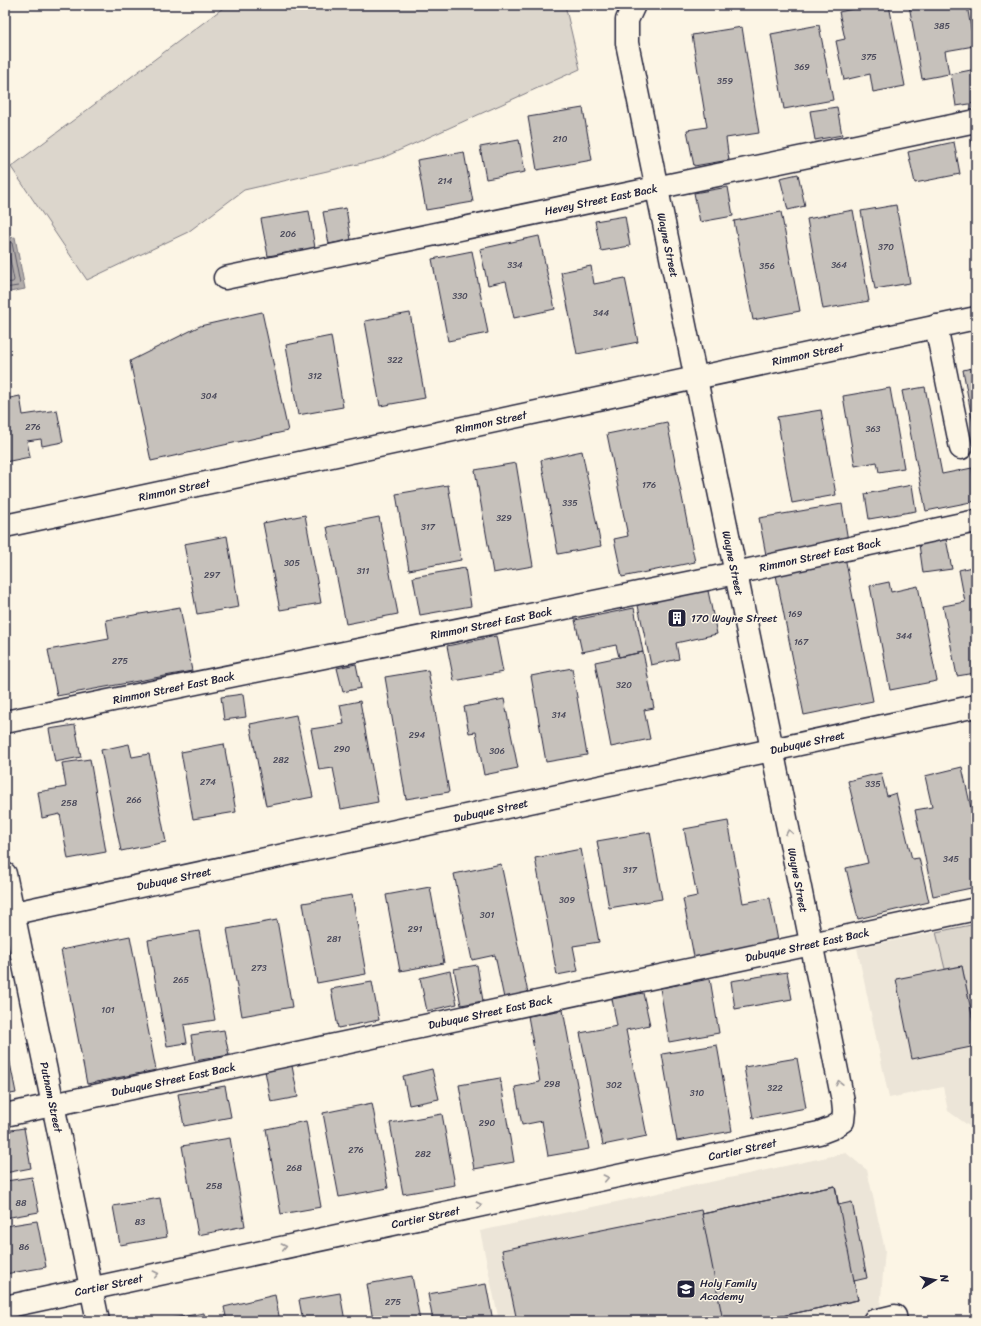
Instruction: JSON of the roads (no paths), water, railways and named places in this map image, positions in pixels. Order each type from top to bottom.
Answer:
[{"type":"street","name":"Wayne Street","points":[[634,5],[627,20],[627,43],[843,1100],[843,1121]]},
{"type":"street","name":"Hevey Street East Back","points":[[225,278],[976,121]]},
{"type":"street","name":"Rimmon Street","points":[[5,526],[976,318]]},
{"type":"street","points":[[936,326],[961,448]]},
{"type":"street","name":"Rimmon Street East Back","points":[[5,722],[735,573],[976,521]]},
{"type":"street","name":"Dubuque Street","points":[[9,914],[976,706]]},
{"type":"street","name":"Putnam Street","points":[[5,874],[9,914],[53,1105],[98,1321]]},
{"type":"street","name":"Dubuque Street East Back","points":[[5,1115],[976,909]]},
{"type":"street","name":"Cartier Street","points":[[5,1307],[819,1133],[832,1128],[843,1121]]},
{"type":"street","points":[[874,1321],[896,1319]]},
{"type":"water","points":[[15,237],[25,289],[5,293],[5,239]]},
{"type":"place","name":"170 Wayne Street","points":[[677,618]]},
{"type":"place","name":"Holy Family Academy","points":[[686,1289]]}]
